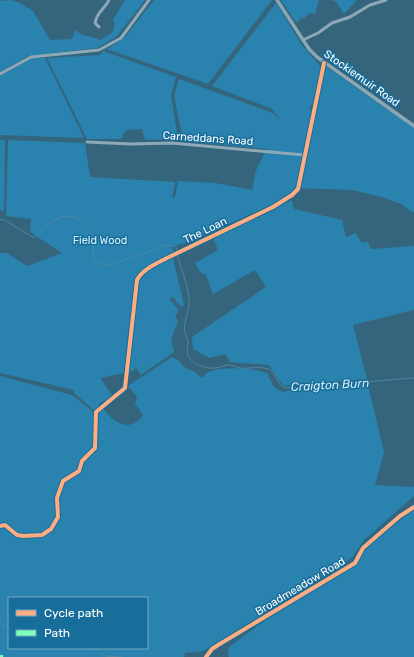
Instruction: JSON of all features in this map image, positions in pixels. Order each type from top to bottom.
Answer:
[{"type":"main road","name":"Stockiemuir Road","points":[[277,0],[309,49],[324,63],[414,126]]},
{"type":"street","points":[[99,27],[93,23],[99,12],[106,6],[109,0]]},
{"type":"street","points":[[0,74],[31,57],[99,50],[121,38],[149,0]]},
{"type":"street","points":[[303,40],[318,33],[332,23],[346,18],[370,5],[386,0]]},
{"type":"street","name":"The Loan","points":[[0,526],[5,525],[17,534],[23,536],[42,535],[51,529],[58,517],[57,498],[63,481],[78,471],[82,462],[95,448],[96,412],[125,388],[136,280],[140,274],[177,253],[273,207],[292,195],[298,189],[324,63]]},
{"type":"street","name":"Carneddans Road","points":[[87,142],[131,144],[172,143],[304,155]]},
{"type":"street","name":"Broadmeadow Road","points":[[206,657],[212,649],[218,645],[355,563],[363,548],[400,516],[414,507]]},
{"type":"green space","points":[[11,0],[20,3],[33,11],[50,40],[72,39],[75,30],[81,34],[100,40],[112,33],[115,24],[113,20],[125,0],[145,0],[117,36],[97,48],[28,56],[0,72],[0,1]]},
{"type":"green space","points":[[154,0],[272,0],[208,84],[107,49],[124,38]]},
{"type":"green space","points":[[281,0],[319,0],[315,14],[309,13],[304,19],[302,17],[296,23]]},
{"type":"green space","points":[[332,0],[357,0],[344,14],[336,2]]},
{"type":"green space","name":"Field Wood","points":[[276,3],[302,45],[321,67],[313,103],[308,110],[317,106],[326,68],[328,68],[414,128],[414,212],[401,204],[382,197],[352,190],[296,188],[272,205],[185,243],[171,247],[175,252],[142,270],[136,277],[125,373],[100,378],[113,396],[105,402],[103,401],[94,410],[74,393],[74,390],[0,373],[0,253],[7,253],[27,266],[62,253],[30,232],[31,219],[6,216],[8,140],[85,143],[90,177],[175,182],[172,198],[175,197],[178,181],[215,183],[253,190],[255,173],[267,149],[183,141],[174,95],[179,79],[273,113],[281,120],[272,109],[212,86]]},
{"type":"green space","points":[[103,51],[176,77],[171,95],[178,139],[145,140],[142,129],[126,130],[121,139],[87,139],[47,58],[100,55]]},
{"type":"green space","points":[[32,58],[45,58],[84,138],[0,135],[0,76]]},
{"type":"green space","points":[[0,140],[5,140],[4,211],[0,210]]},
{"type":"green space","points":[[292,200],[294,209],[342,220],[346,237],[355,233],[362,243],[367,241],[371,249],[414,246],[414,310],[353,325],[367,379],[283,386],[269,365],[230,362],[226,354],[209,358],[193,349],[192,337],[266,287],[255,270],[213,294],[206,275],[200,272],[195,263],[218,250],[213,238]]},
{"type":"green space","points":[[173,258],[184,305],[181,307],[173,297],[169,299],[179,310],[175,317],[178,321],[171,340],[174,352],[141,375],[136,368],[128,374],[139,280],[150,270]]},
{"type":"green space","points":[[172,357],[179,361],[185,368],[195,372],[202,378],[208,372],[230,368],[267,373],[274,387],[282,392],[303,389],[368,385],[384,452],[375,485],[414,487],[414,496],[364,540],[353,556],[341,566],[203,651],[185,653],[184,657],[0,657],[0,376],[72,395],[95,413],[94,450],[81,459],[80,466],[83,466],[83,463],[97,450],[98,412],[103,408],[112,418],[122,424],[133,424],[143,415],[135,404],[137,397],[128,386]]},
{"type":"green space","points":[[414,509],[414,657],[229,657],[228,648],[260,624],[302,596],[357,564],[366,549],[382,534]]},
{"type":"waterway","name":"Craigton Burn","points":[[0,220],[3,219],[34,238],[48,225],[59,218],[65,216],[77,219],[94,237],[94,260],[104,265],[113,264],[147,253],[164,245],[176,247],[177,252]]},
{"type":"waterway","name":"Craigton Burn","points":[[177,255],[189,294],[185,325],[185,333],[188,342],[187,352],[190,359],[196,364],[203,367],[213,368],[228,365],[240,368],[268,369],[273,372],[280,384],[285,388],[349,385],[414,378]]},
{"type":"waterway","points":[[0,623],[8,627]]},
{"type":"waterway","points":[[95,649],[105,656],[122,657]]},
{"type":"cycle path","points":[[0,526],[5,525],[17,535],[42,535],[51,529],[58,517],[57,498],[63,481],[79,471],[82,461],[95,448],[96,412],[125,388],[137,280],[140,276],[150,267],[167,258],[273,207],[292,195],[298,189],[324,63]]},
{"type":"cycle path","points":[[206,657],[212,649],[218,645],[355,563],[363,548],[400,516],[414,507]]}]
